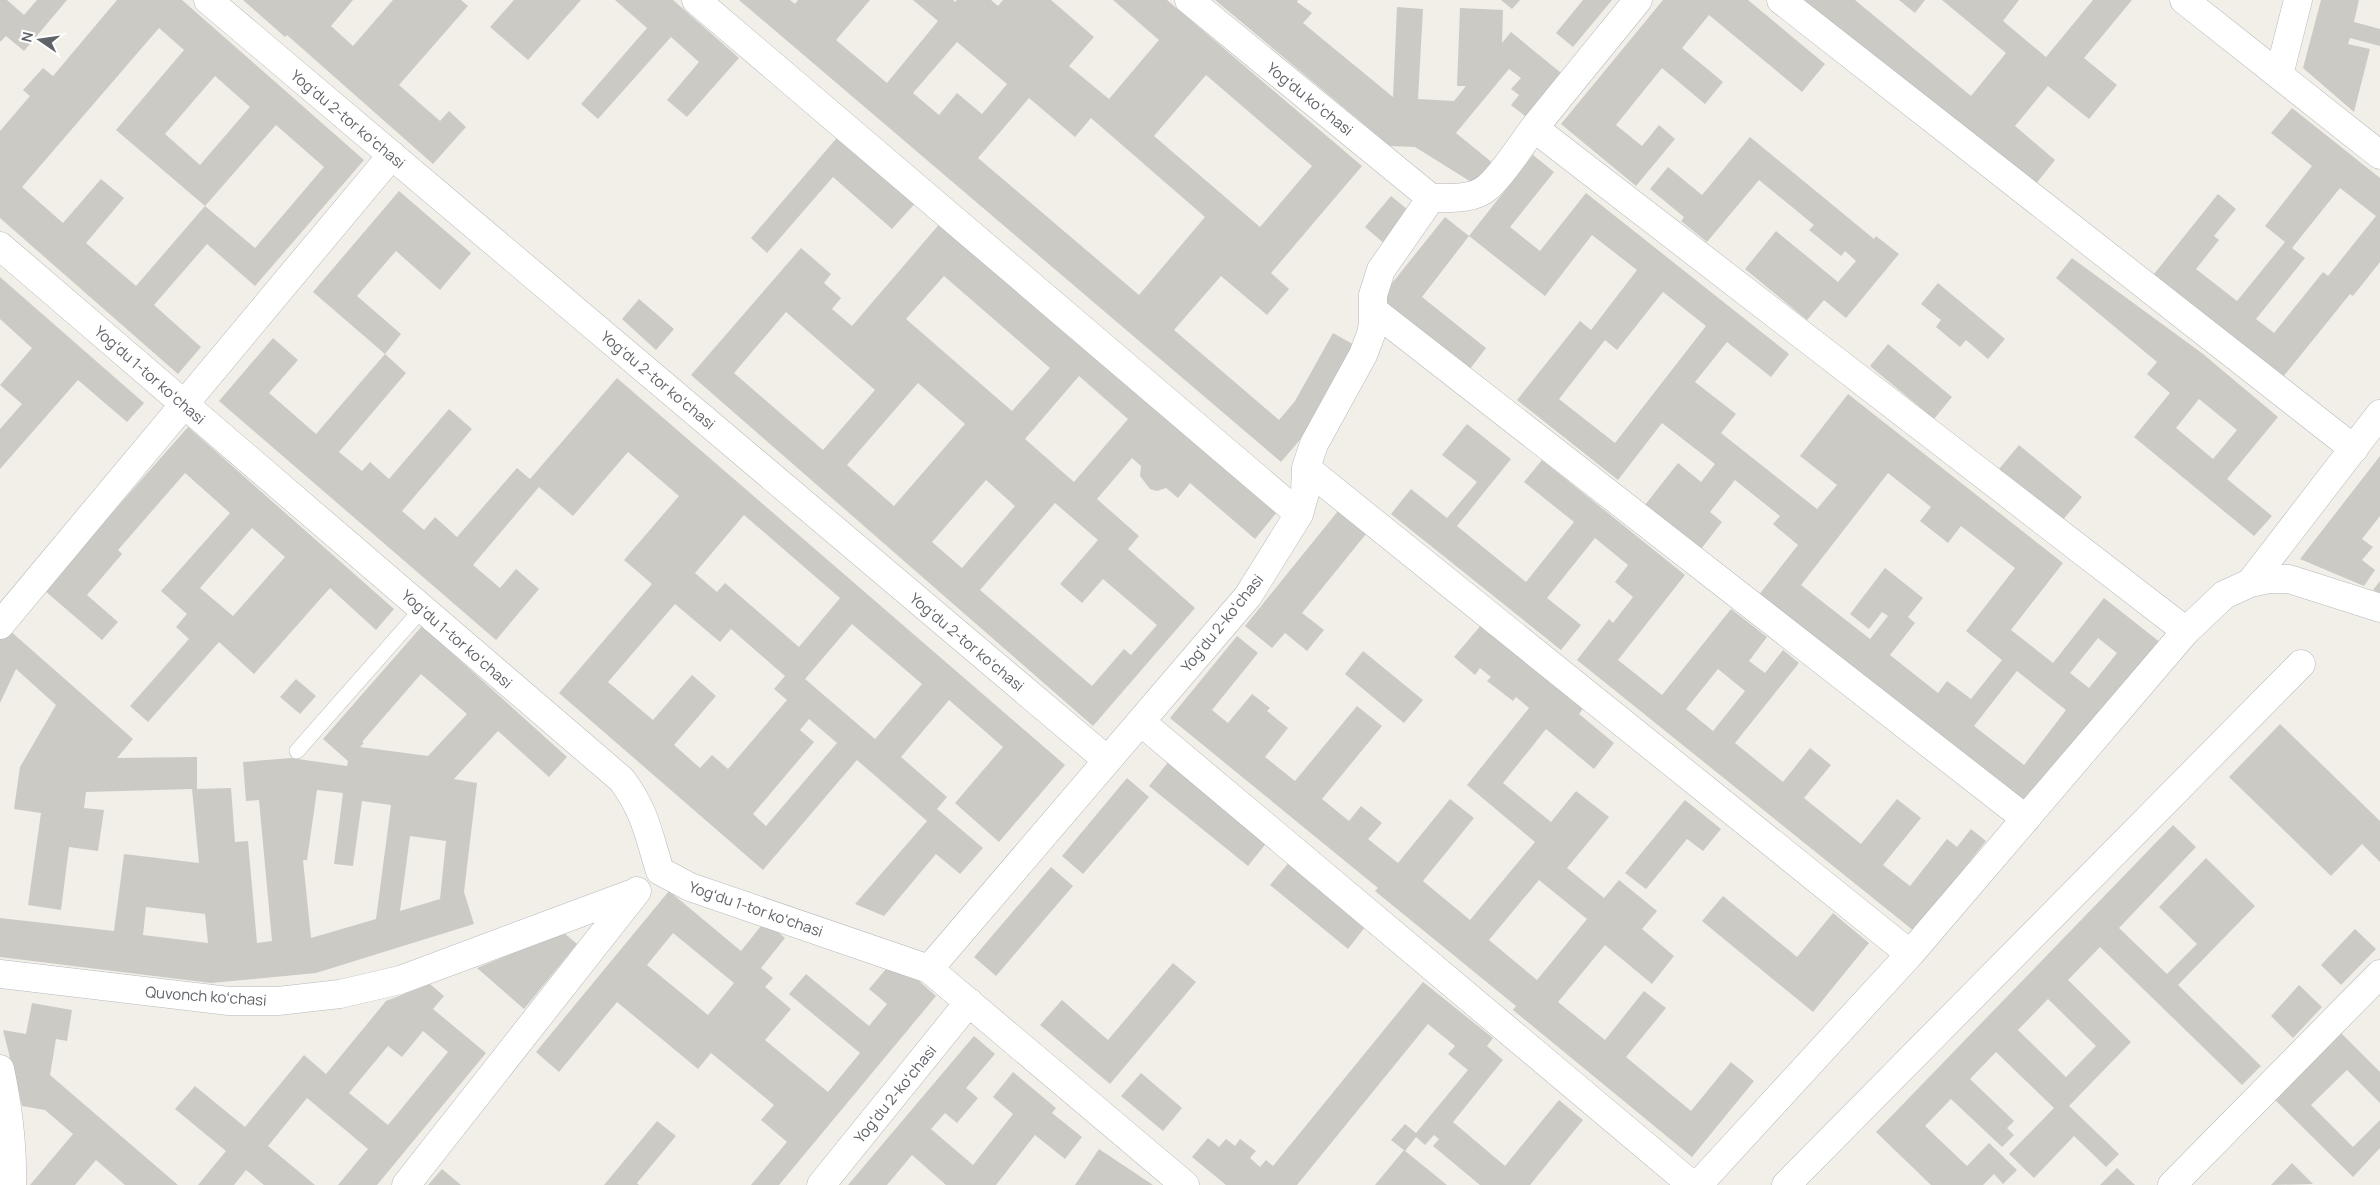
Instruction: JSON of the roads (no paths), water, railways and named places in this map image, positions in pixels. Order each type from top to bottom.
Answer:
[{"type":"street","name":"Yogʻdu 2-tor koʻchasi","points":[[208,0],[1107,760]]},
{"type":"street","points":[[696,0],[1299,514]]},
{"type":"street","name":"Yogʻdu koʻchasi","points":[[1189,0],[1431,198]]},
{"type":"street","points":[[1431,198],[1471,195],[1488,188],[1638,0]]},
{"type":"street","points":[[1781,0],[2354,449]]},
{"type":"street","points":[[2184,0],[2380,156]]},
{"type":"street","points":[[2279,75],[2298,0]]},
{"type":"street","points":[[1534,128],[2186,631]]},
{"type":"street","points":[[0,625],[392,155]]},
{"type":"street","name":"Yogʻdu 2-koʻchasi","points":[[929,969],[1248,596],[1299,514],[1305,493],[1306,468],[1314,444],[1363,354],[1371,334],[1373,295],[1381,270],[1431,198]]},
{"type":"street","name":"Yogʻdu 1-tor koʻchasi","points":[[0,246],[622,780],[637,801],[646,821],[660,871],[690,887],[929,969]]},
{"type":"street","points":[[1372,310],[2026,819]]},
{"type":"street","points":[[2250,582],[2380,414]]},
{"type":"street","points":[[1306,468],[1910,954]]},
{"type":"street","points":[[1698,1185],[1910,954],[2186,631],[2224,594],[2250,582],[2289,579],[2380,608]]},
{"type":"street","points":[[1786,1185],[2301,664]]},
{"type":"street","points":[[1140,722],[1692,1185]]},
{"type":"street","points":[[406,1185],[636,892],[660,871]]},
{"type":"street","name":"Quvonch koʻchasi","points":[[0,974],[229,1001],[278,1001],[340,994],[400,980],[636,892]]},
{"type":"street","points":[[929,969],[1185,1185]]},
{"type":"street","points":[[2172,1185],[2380,974]]},
{"type":"street","name":"Yogʻdu 2-koʻchasi","points":[[821,1185],[969,1002]]},
{"type":"street","points":[[0,1069],[6,1094],[12,1158],[12,1185]]},
{"type":"lane","points":[[297,750],[422,609]]}]
